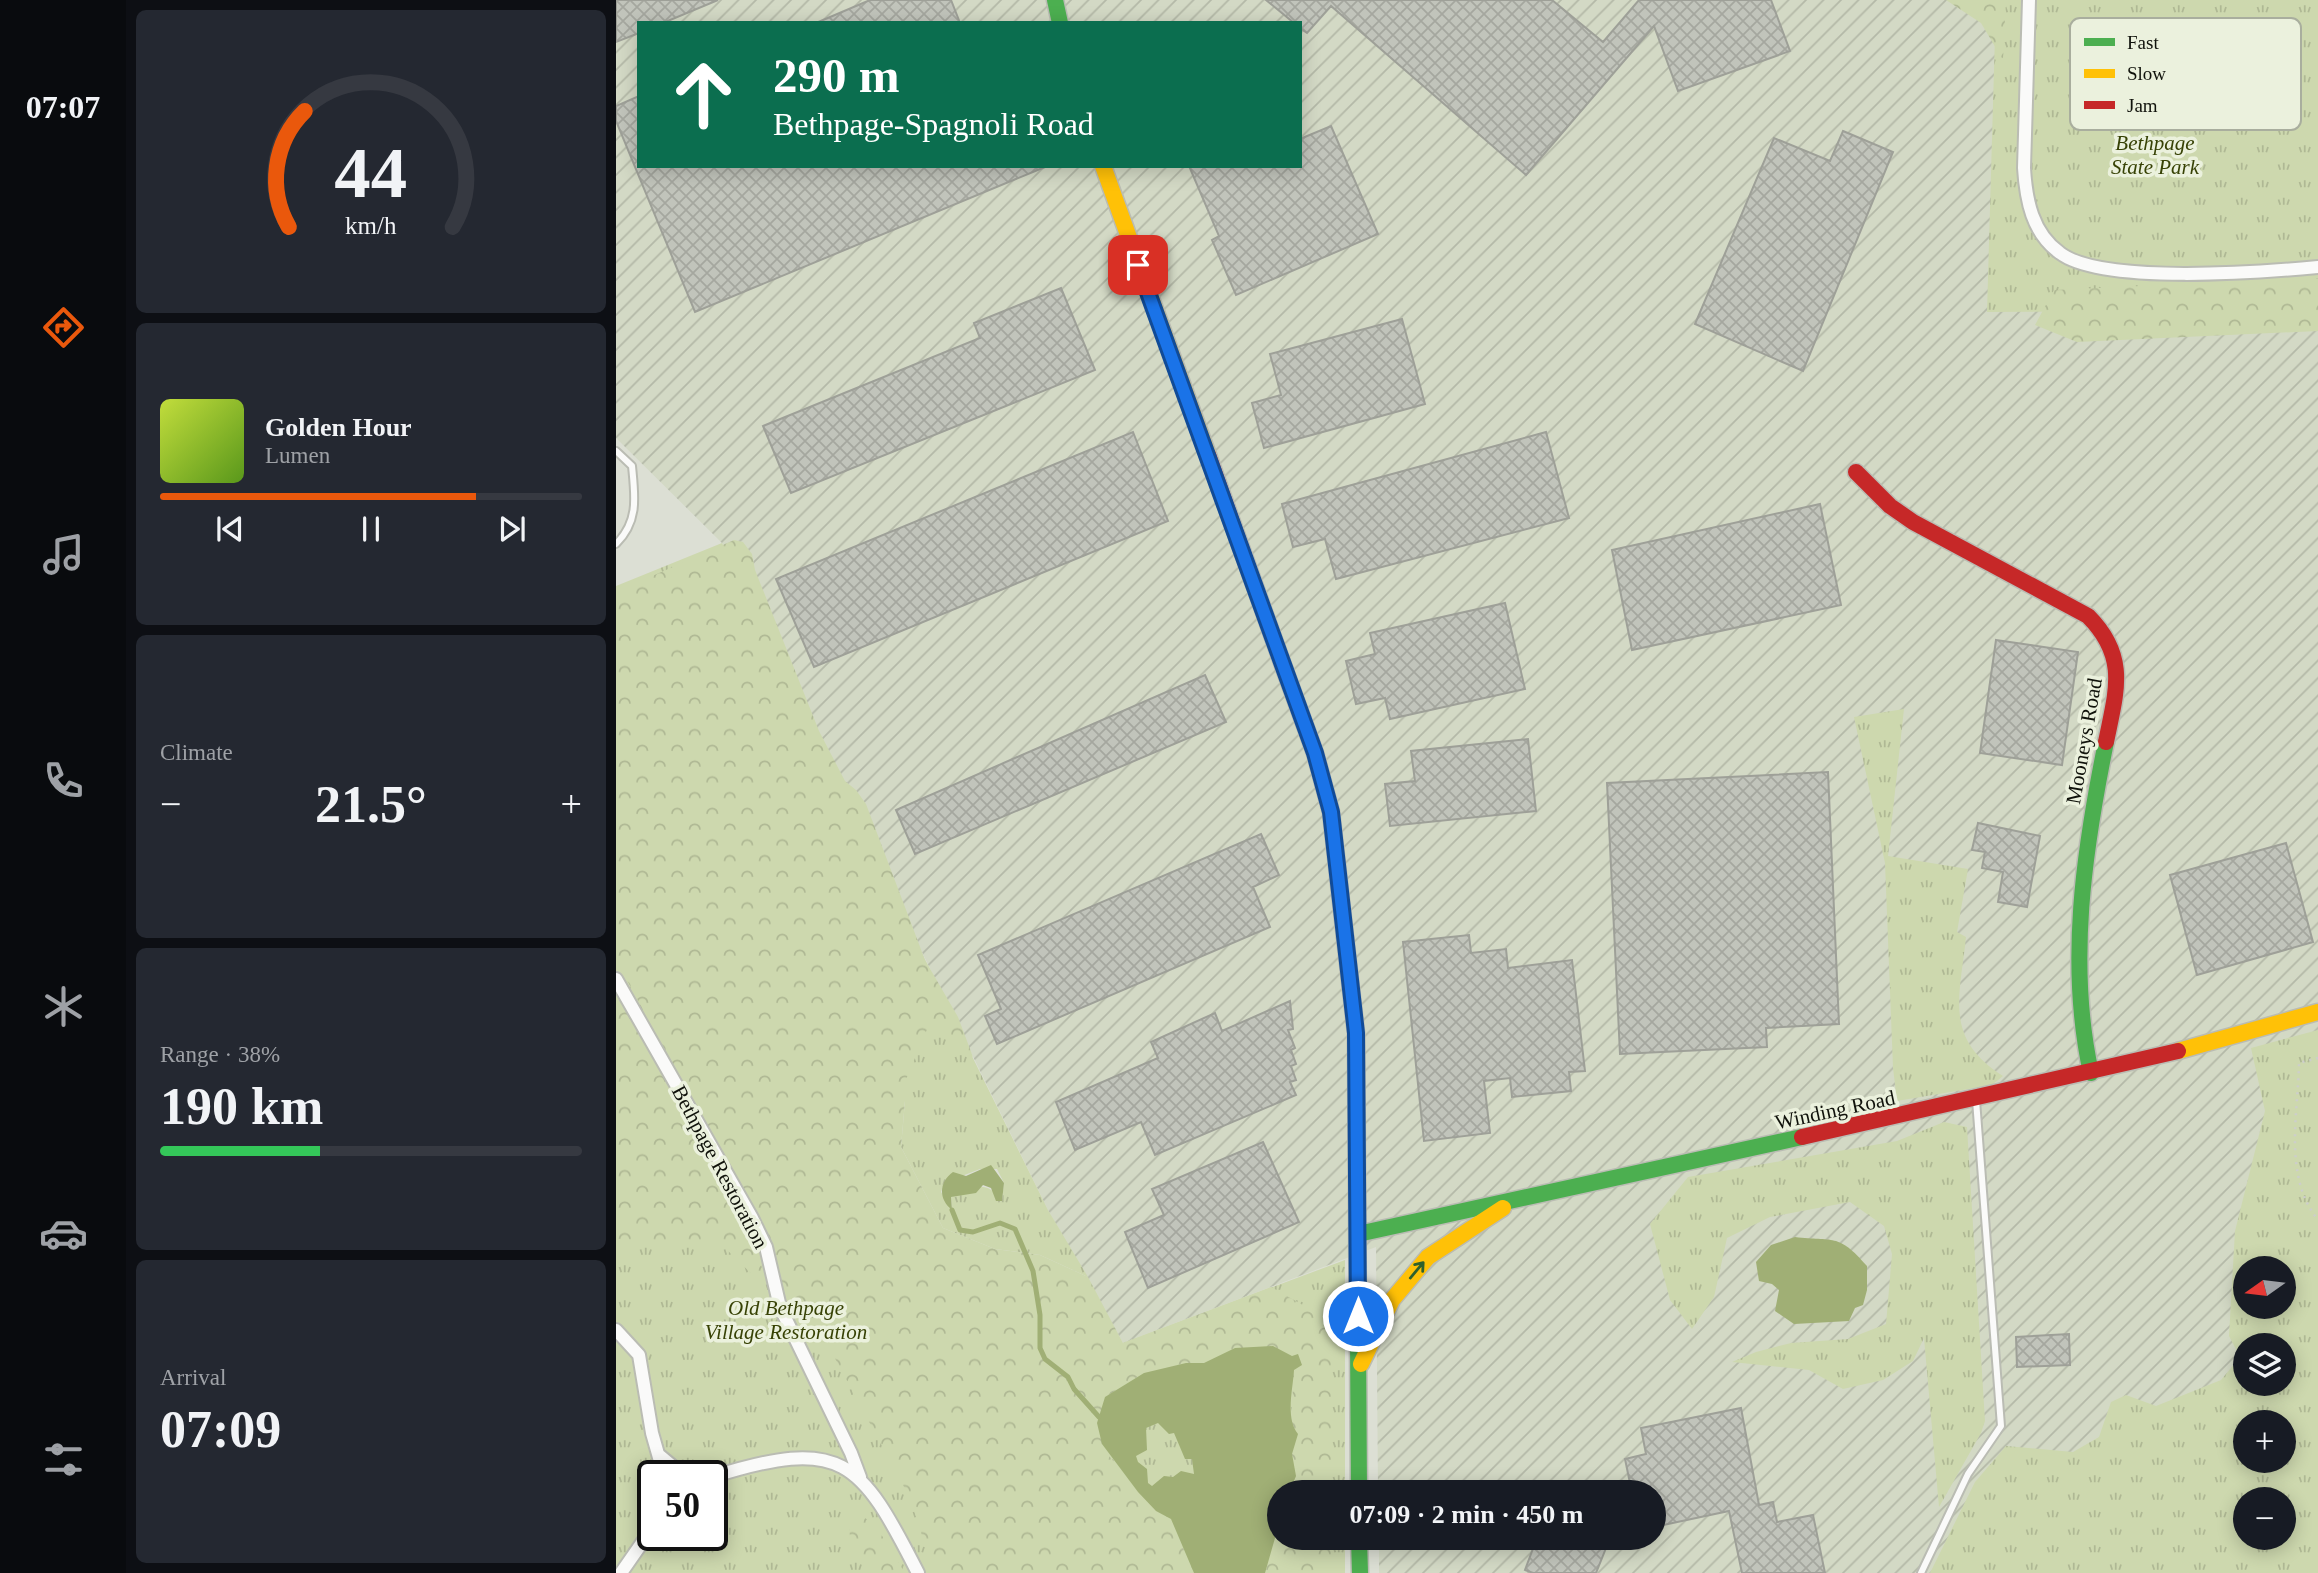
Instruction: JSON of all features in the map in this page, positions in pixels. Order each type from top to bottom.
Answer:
[{"type":"street","points":[[1055,0],[1060,21]]},
{"type":"street","points":[[2029,0],[2024,168],[2026,196],[2033,219],[2045,239],[2061,254],[2106,270],[2145,272],[2318,267]]},
{"type":"street","points":[[1103,168],[1320,767],[1331,812],[1356,1033],[1359,1480]]},
{"type":"street","name":"Mooneys Road","points":[[1856,472],[1890,506],[1913,522],[2088,616],[2104,631],[2114,650],[2118,667],[2117,688],[2088,831],[2079,918],[2085,1046],[2091,1073]]},
{"type":"street","name":"Bethpage Restoration","points":[[616,979],[766,1247],[780,1307],[860,1476],[874,1493],[919,1573]]},
{"type":"street","name":"Winding Road","points":[[1358,1234],[2091,1073],[2318,1012]]},
{"type":"street","points":[[1358,1370],[1392,1300],[1428,1258],[1517,1200]]},
{"type":"street","points":[[616,1330],[639,1355],[652,1433],[660,1460]]},
{"type":"street","points":[[659,1454],[666,1460]]},
{"type":"street","points":[[728,1474],[784,1458],[835,1463],[860,1476]]},
{"type":"street","points":[[621,1573],[637,1550]]},
{"type":"street","points":[[1359,1550],[1360,1573]]},
{"type":"lane","points":[[616,451],[632,466],[635,498],[630,530],[616,544]]},
{"type":"lane","points":[[1921,1573],[1968,1474],[2001,1426],[1976,1099]]},
{"type":"path","points":[[2318,1058],[2299,1063],[2298,1113],[2292,1143],[2305,1203],[2318,1220]]},
{"type":"shaded area","points":[[616,0],[1996,0],[2070,71],[2070,130],[2131,130],[2318,310],[2318,1573],[1379,1573],[1379,1550],[1666,1550],[1666,1480],[1378,1480],[1376,1247],[1123,1343],[1048,1210],[722,543],[616,438]]},
{"type":"shaded area","points":[[991,1165],[1004,1183],[1002,1201],[996,1201],[991,1188],[983,1185],[976,1193],[951,1197],[952,1210],[947,1206],[942,1191],[948,1176],[953,1172],[966,1176]]},
{"type":"shaded area","points":[[1795,1237],[1827,1239],[1841,1243],[1867,1266],[1867,1290],[1863,1305],[1855,1308],[1849,1321],[1794,1324],[1775,1311],[1779,1290],[1772,1284],[1759,1281],[1756,1262],[1771,1245]]},
{"type":"shaded area","points":[[1273,1346],[1292,1356],[1298,1354],[1302,1365],[1294,1370],[1291,1403],[1292,1420],[1298,1434],[1292,1454],[1296,1476],[1294,1480],[1267,1480],[1267,1550],[1272,1550],[1265,1573],[1194,1573],[1171,1519],[1156,1511],[1138,1492],[1102,1444],[1097,1423],[1105,1397],[1144,1373],[1186,1363],[1204,1363],[1235,1348]],"holes":[[[1158,1423],[1169,1434],[1174,1433],[1185,1459],[1192,1459],[1194,1474],[1181,1471],[1173,1477],[1164,1476],[1152,1486],[1148,1483],[1147,1469],[1138,1462],[1136,1456],[1147,1450],[1146,1428]]]},
{"type":"green space","points":[[1946,0],[2006,0],[2003,60],[1981,23]]},
{"type":"green space","name":"Bethpage State Park","points":[[1996,0],[2318,0],[2318,310],[1987,312]]},
{"type":"green space","points":[[2318,278],[2318,331],[2077,342],[2035,325],[2054,290]]},
{"type":"green space","name":"Old Bethpage Village Restoration","points":[[734,540],[743,542],[752,554],[755,570],[819,731],[845,781],[866,804],[925,960],[958,1017],[973,1057],[928,1027],[907,1077],[901,1147],[943,1228],[995,1249],[1040,1255],[1088,1277],[1123,1343],[1271,1287],[1331,1321],[1332,1480],[1294,1480],[1291,1416],[1298,1354],[1292,1356],[1235,1348],[1204,1363],[1186,1363],[1144,1373],[1105,1397],[1109,1456],[1156,1511],[1171,1519],[1194,1573],[934,1573],[910,1498],[831,1351],[783,1304],[763,1230],[616,960],[616,592]]},
{"type":"green space","name":"Old Bethpage Village Restoration","points":[[722,543],[1048,1210],[1088,1277],[1040,1255],[995,1249],[943,1228],[901,1147],[905,1101],[877,1119],[1010,1385],[1345,1260],[1345,1480],[1267,1480],[1267,1550],[1345,1550],[1345,1573],[616,1573],[616,586]],"holes":[[[980,1169],[997,1169],[1004,1183],[1002,1200],[990,1189],[973,1188],[951,1197],[952,1209],[941,1192],[944,1183]]]},
{"type":"green space","points":[[1904,709],[1888,856],[1968,869],[1957,932],[1966,937],[1959,997],[1960,1015],[1963,1031],[1971,1047],[1984,1062],[2003,1076],[1992,1085],[1897,1101],[1893,1068],[1885,863],[1854,717]]},
{"type":"green space","points":[[616,993],[697,1132],[743,1219],[760,1259],[766,1288],[721,1244],[616,1239]]},
{"type":"green space","points":[[2318,1030],[2318,1573],[1930,1573],[1975,1482],[2006,1446],[2073,1452],[2099,1437],[2111,1402],[2126,1395],[2156,1406],[2221,1380],[2233,1365],[2233,1396],[2296,1396],[2296,1333],[2233,1333],[2233,1344],[2229,1336],[2233,1266],[2233,1320],[2296,1320],[2296,1256],[2234,1256],[2235,1231],[2265,1111],[2251,1048]]},
{"type":"green space","points":[[1944,1122],[1967,1127],[1985,1421],[1981,1433],[1939,1507],[1924,1338],[1913,1361],[1883,1380],[1843,1389],[1809,1370],[1732,1362],[1756,1352],[1791,1343],[1848,1339],[1886,1324],[1892,1254],[1884,1226],[1850,1202],[1770,1217],[1727,1238],[1714,1297],[1692,1329],[1670,1300],[1650,1224],[1688,1177],[1897,1141]]},
{"type":"green space","points":[[861,1515],[876,1526],[905,1573],[866,1573],[850,1540],[849,1518]]},
{"type":"green space","points":[[1272,1550],[1332,1550],[1333,1573],[1265,1573]]},
{"type":"building","points":[[616,0],[718,0],[668,21],[637,21],[637,34],[616,42]]},
{"type":"building","points":[[870,0],[951,0],[959,21],[821,21]]},
{"type":"building","points":[[1266,0],[1552,0],[1603,42],[1639,0],[1771,0],[1790,51],[1678,91],[1654,26],[1526,175],[1331,6],[1307,33],[1302,29],[1302,21],[1292,21]]},
{"type":"building","points":[[637,97],[637,168],[1043,168],[695,312],[616,121],[616,106]]},
{"type":"building","points":[[1331,126],[1378,234],[1236,295],[1212,240],[1219,236],[1190,168],[1302,168],[1302,138]]},
{"type":"building","points":[[1843,131],[1893,152],[1803,371],[1695,324],[1774,138],[1830,161]]},
{"type":"building","points":[[1061,288],[1095,370],[791,493],[763,426],[980,338],[974,323]]},
{"type":"building","points":[[1402,319],[1425,404],[1264,448],[1252,403],[1281,395],[1270,354]]},
{"type":"building","points":[[1133,432],[1168,521],[814,667],[776,579]]},
{"type":"building","points":[[1546,432],[1569,518],[1336,579],[1325,539],[1293,547],[1282,504]]},
{"type":"building","points":[[1820,504],[1841,605],[1632,650],[1612,550]]},
{"type":"building","points":[[1505,603],[1525,689],[1390,719],[1385,698],[1356,704],[1346,661],[1375,654],[1370,633]]},
{"type":"building","points":[[1996,640],[2078,652],[2062,765],[1980,753]]},
{"type":"building","points":[[1205,675],[1226,722],[915,854],[896,810]]},
{"type":"building","points":[[1528,739],[1536,811],[1390,826],[1385,784],[1415,781],[1411,751]]},
{"type":"building","points":[[1828,772],[1839,1024],[1766,1028],[1767,1047],[1620,1054],[1607,783]]},
{"type":"building","points":[[1978,823],[2040,836],[2027,907],[1998,902],[2003,872],[1982,868],[1985,852],[1972,850]]},
{"type":"building","points":[[1261,834],[1279,875],[1253,887],[1270,927],[997,1044],[985,1016],[1001,1009],[978,955]]},
{"type":"building","points":[[2286,843],[2313,942],[2197,975],[2170,875]]},
{"type":"building","points":[[1469,935],[1471,953],[1506,949],[1508,968],[1572,960],[1585,1071],[1569,1072],[1571,1091],[1512,1097],[1510,1078],[1484,1081],[1490,1133],[1424,1141],[1403,942]]},
{"type":"building","points":[[1290,1001],[1293,1029],[1288,1030],[1295,1048],[1291,1050],[1296,1064],[1291,1066],[1296,1080],[1290,1082],[1296,1095],[1155,1155],[1141,1122],[1075,1150],[1056,1102],[1158,1058],[1151,1042],[1215,1013],[1222,1031]]},
{"type":"building","points":[[1263,1142],[1299,1222],[1148,1288],[1125,1232],[1164,1215],[1152,1189]]},
{"type":"building","points":[[2069,1334],[2070,1365],[2017,1367],[2016,1337]]},
{"type":"building","points":[[1741,1408],[1759,1505],[1773,1502],[1777,1522],[1813,1515],[1825,1573],[1742,1573],[1729,1511],[1666,1524],[1666,1480],[1629,1480],[1625,1459],[1646,1454],[1641,1428]]},
{"type":"building","points":[[1532,1550],[1605,1550],[1596,1573],[1533,1573],[1525,1570]]},
{"type":"waterway","points":[[952,1210],[960,1230],[973,1232],[1000,1223],[1015,1229],[1033,1271],[1040,1315],[1040,1348],[1045,1359],[1068,1377],[1074,1389],[1099,1417]]},
{"type":"traffic: fast","points":[[1055,0],[1060,21]]},
{"type":"traffic: fast","points":[[2091,1073],[2084,1032],[2079,949],[2085,865],[2106,742]]},
{"type":"traffic: fast","points":[[1345,937],[1356,1033],[1359,1480]]},
{"type":"traffic: fast","points":[[1358,1234],[1802,1137]]},
{"type":"traffic: fast","points":[[1359,1550],[1360,1573]]},
{"type":"traffic: slow","points":[[1104,168],[1208,455]]},
{"type":"traffic: slow","points":[[1284,668],[1315,753],[1331,812],[1345,937]]},
{"type":"traffic: slow","points":[[2178,1051],[2318,1012]]},
{"type":"traffic: slow","points":[[1361,1364],[1392,1300],[1428,1257],[1503,1208]]},
{"type":"traffic: jam","points":[[1208,455],[1284,668]]},
{"type":"traffic: jam","points":[[1856,472],[1890,506],[1913,522],[2088,616],[2110,646],[2114,661],[2116,691],[2106,742]]},
{"type":"traffic: jam","points":[[1802,1137],[2178,1051]]},
{"type":"route","points":[[1138,265],[1320,767],[1331,812],[1356,1033],[1358,1316]]}]
